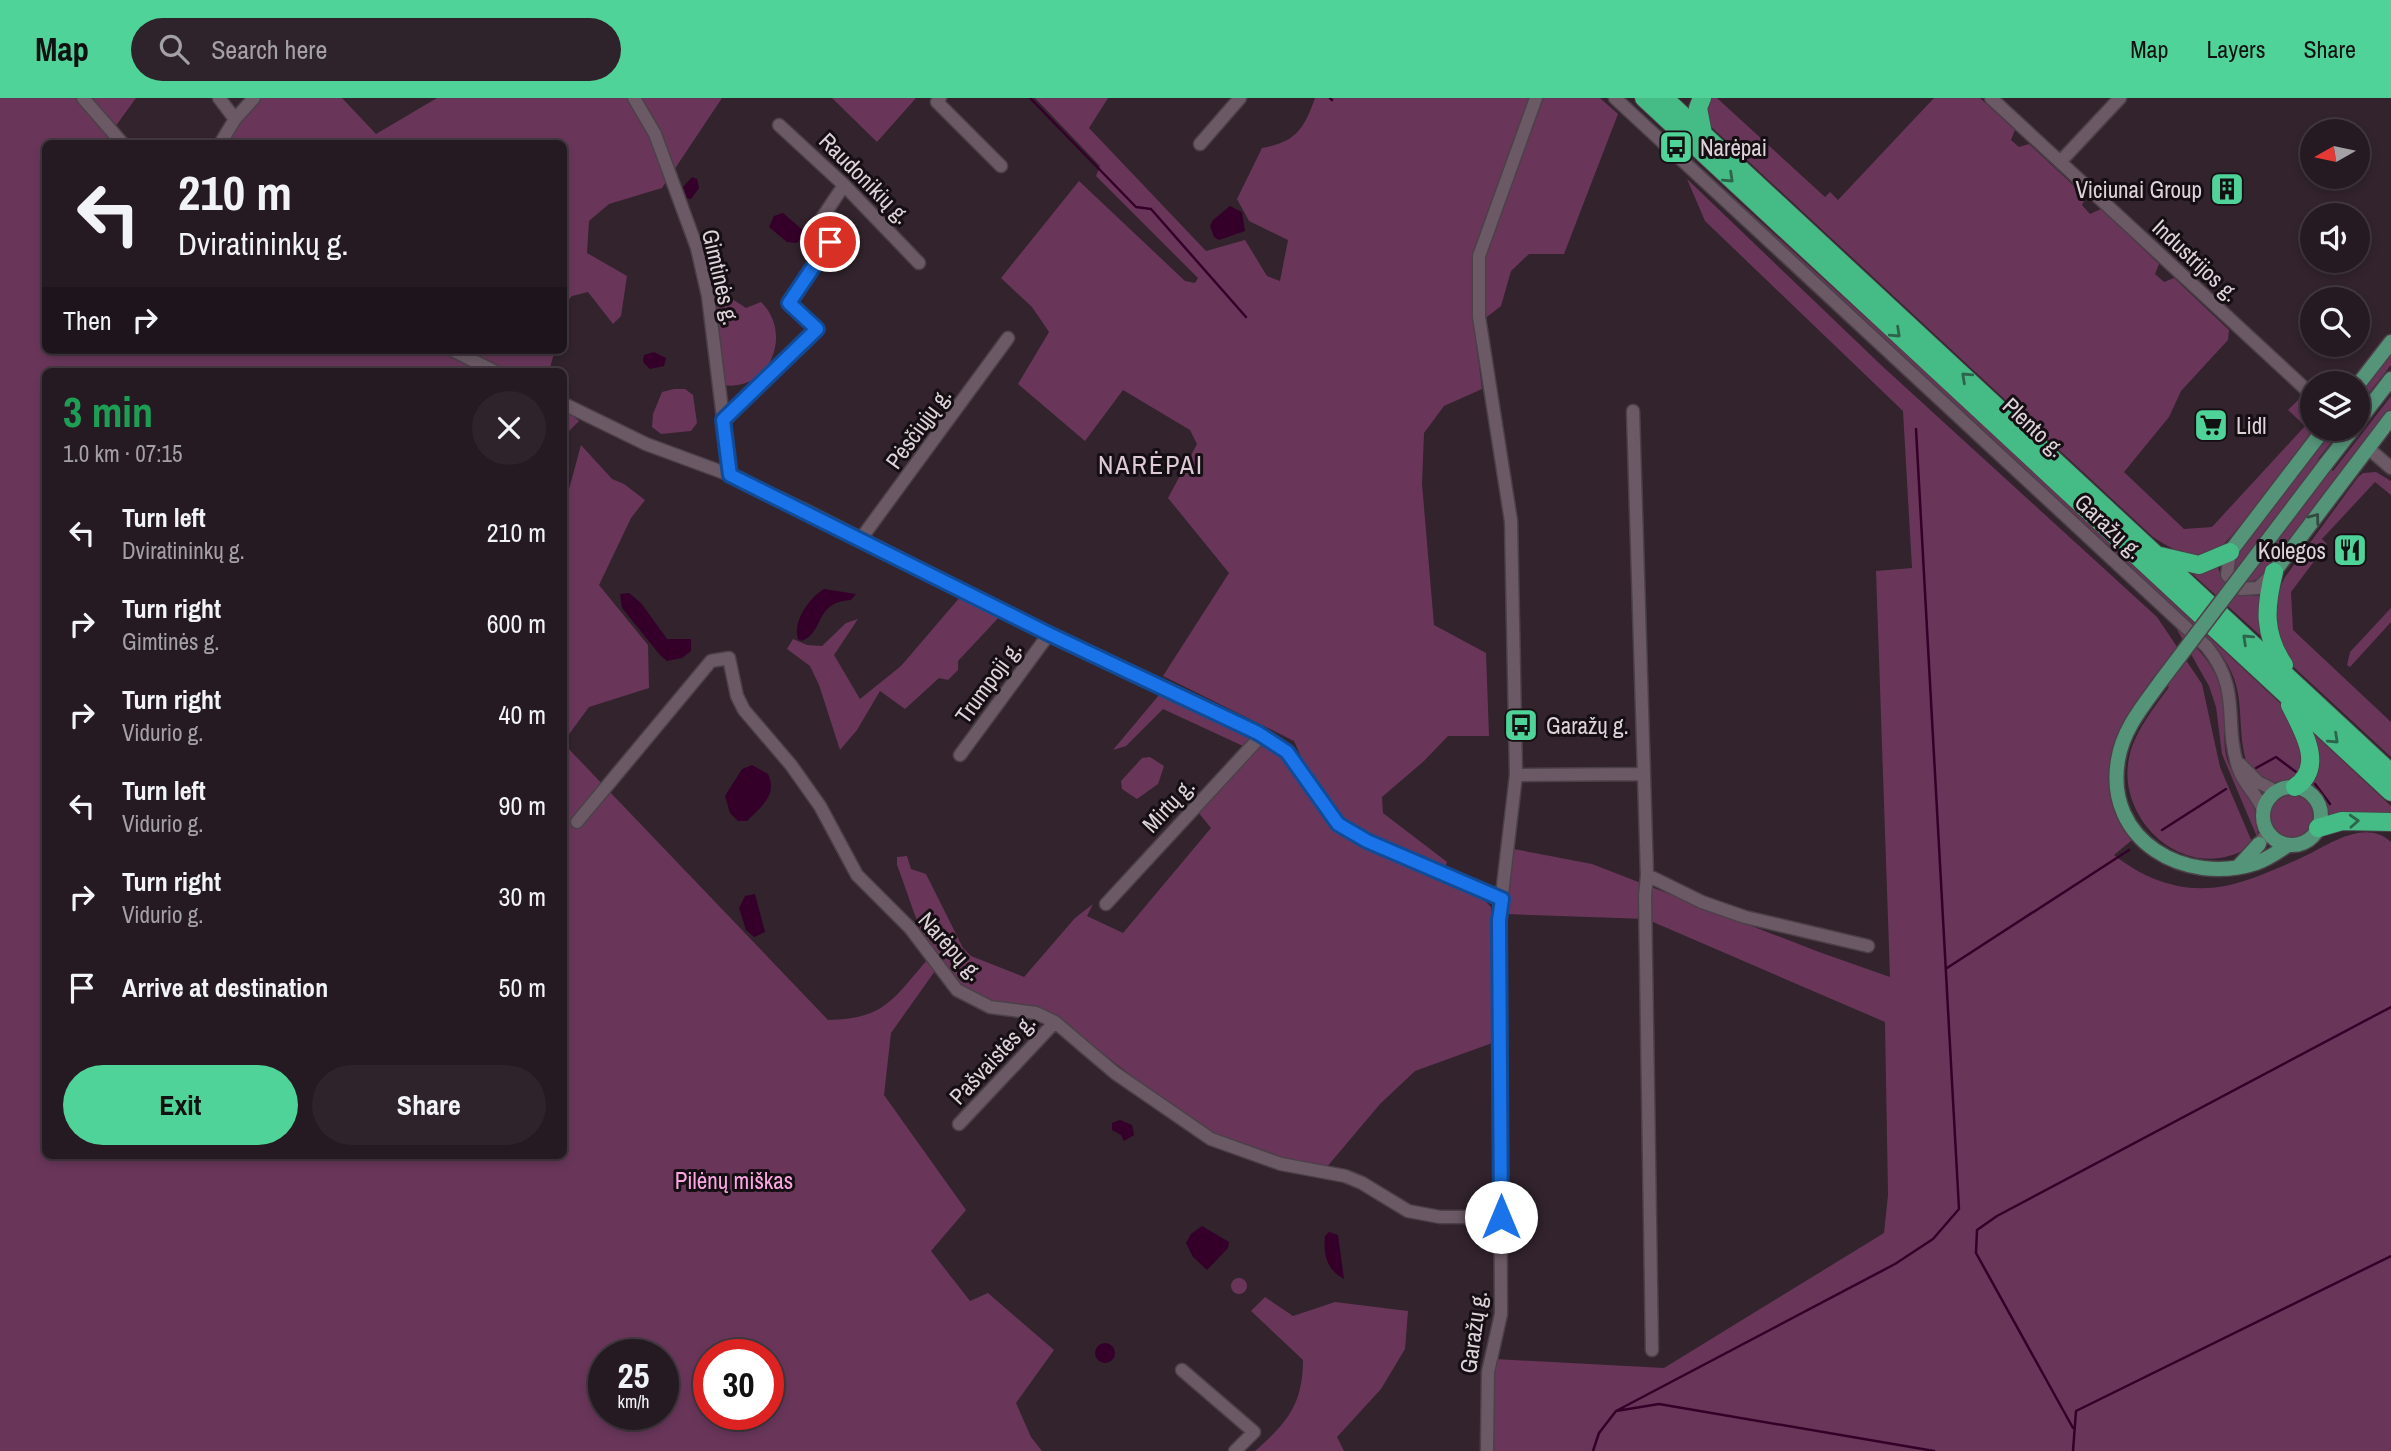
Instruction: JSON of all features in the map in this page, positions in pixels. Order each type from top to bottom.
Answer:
[{"type":"highway","name":"Plento g.","points":[[1644,98],[2290,689],[2391,773]]},
{"type":"highway","points":[[1665,99],[1695,98]]},
{"type":"highway","points":[[1702,98],[1698,108],[1703,134]]},
{"type":"highway","name":"Plento g.","points":[[1665,99],[2157,554],[2391,792]]},
{"type":"highway","points":[[2157,554],[2199,565],[2230,552]]},
{"type":"highway","points":[[2274,572],[2266,604],[2267,627],[2310,749],[2308,773],[2295,787]]},
{"type":"highway","points":[[2318,828],[2342,821],[2391,822]]},
{"type":"main road","points":[[2369,371],[2391,342]]},
{"type":"main road","points":[[2370,406],[2391,379]]},
{"type":"main road","points":[[2274,572],[2391,418]]},
{"type":"main road","points":[[2230,552],[2315,441]]},
{"type":"main road","points":[[2238,867],[2264,838],[2263,810],[2276,791],[2295,787],[2311,794],[2320,810],[2318,828],[2306,841],[2288,845],[2269,858],[2238,867],[2197,869],[2167,858],[2140,837],[2122,808],[2116,776],[2121,746],[2138,712],[2344,441]]},
{"type":"main road","points":[[2264,838],[2273,838],[2288,845]]},
{"type":"street","points":[[83,98],[119,140]]},
{"type":"street","points":[[219,98],[235,119]]},
{"type":"street","points":[[222,140],[235,119],[254,98]]},
{"type":"street","name":"Gimtinės g.","points":[[634,98],[655,134],[697,248],[708,296],[730,475]]},
{"type":"street","points":[[940,98],[937,103],[1001,166]]},
{"type":"street","points":[[1200,145],[1240,98]]},
{"type":"street","name":"Garažų g.","points":[[1487,1451],[1488,1372],[1501,1314],[1499,920],[1516,775],[1511,521],[1479,317],[1477,272],[1479,256],[1536,98]]},
{"type":"street","name":"Garažų g.","points":[[1615,98],[2207,648],[2227,680],[2236,761],[2244,782],[2263,810]]},
{"type":"street","name":"Industrijos g.","points":[[1991,98],[2300,384]]},
{"type":"street","points":[[2060,162],[2120,98]]},
{"type":"street","name":"Raudonikių g.","points":[[779,125],[844,185],[919,263]]},
{"type":"street","points":[[723,420],[817,329],[789,303],[830,242],[816,227],[844,185]]},
{"type":"street","name":"Pėsčiųjų g.","points":[[860,540],[1008,338]]},
{"type":"street","points":[[460,354],[488,368]]},
{"type":"street","points":[[567,405],[646,444],[730,475],[1049,634],[1262,736],[1287,752],[1338,824],[1367,841],[1502,899]]},
{"type":"street","points":[[1633,411],[1647,875],[1644,896],[1651,1350]]},
{"type":"street","points":[[2368,448],[2391,468]]},
{"type":"street","points":[[2230,552],[2227,575],[2241,589],[2258,587],[2274,572]]},
{"type":"street","name":"Trumpoji g.","points":[[960,755],[1049,634]]},
{"type":"street","name":"Narėpų g.","points":[[578,822],[711,661],[729,658],[737,696],[744,710],[791,765],[820,806],[862,881],[910,929],[943,974],[974,1001],[990,1007],[1036,1013],[1055,1022],[1115,1073],[1210,1139],[1281,1164],[1362,1183],[1408,1211],[1440,1217],[1501,1217]]},
{"type":"street","name":"Mirtų g.","points":[[1106,904],[1262,736]]},
{"type":"street","points":[[2236,761],[2258,782],[2276,791]]},
{"type":"street","points":[[1516,775],[1643,774]]},
{"type":"street","points":[[1647,875],[1702,902],[1745,917],[1868,946]]},
{"type":"street","name":"Pašvaistės g.","points":[[959,1125],[1055,1022]]},
{"type":"street","points":[[1182,1370],[1254,1432],[1235,1451]]},
{"type":"green space","name":"Pilėnų miškas","points":[[0,98],[78,98],[115,140],[42,140],[42,354],[450,354],[479,368],[42,368],[42,1159],[567,1159],[567,747],[828,1020],[863,1016],[875,1011],[896,996],[928,959],[935,971],[891,1033],[884,1095],[966,1210],[931,1251],[970,1301],[988,1293],[1054,1350],[1016,1403],[1031,1437],[1042,1451],[0,1451]]},
{"type":"green space","points":[[90,98],[136,98],[115,127]]},
{"type":"green space","points":[[254,98],[342,98],[376,134],[437,98],[722,98],[662,188],[609,204],[589,221],[587,253],[627,276],[621,316],[613,324],[588,292],[572,296],[567,302],[567,140],[223,140]]},
{"type":"green space","points":[[832,98],[916,98],[877,142]]},
{"type":"green space","points":[[1035,98],[1108,98],[1089,128],[1206,251],[1245,240],[1267,276],[1280,281],[1288,240],[1249,221],[1237,199],[1262,148],[1291,138],[1307,118],[1315,98],[1600,98],[1618,114],[1564,254],[1529,254],[1511,271],[1501,306],[1474,327],[1482,389],[1444,406],[1424,433],[1422,484],[1434,625],[1486,653],[1489,736],[1448,736],[1382,797],[1383,813],[1447,862],[1444,871],[1346,825],[1310,777],[1294,741],[1163,676],[1229,573],[1168,498],[1197,444],[1190,430],[1123,390],[1085,441],[1018,384],[1049,332],[1032,307],[1001,278],[1079,181],[1185,281],[1195,283],[1198,278],[1096,176],[1100,166]]},
{"type":"green space","points":[[1711,98],[1717,98],[1825,197],[1830,192],[1838,200],[1934,98],[1980,98],[2015,130],[2011,140],[2019,147],[2029,144],[2086,197],[2082,205],[2090,214],[2101,209],[2159,264],[2155,274],[2164,282],[2174,278],[2229,330],[2228,340],[2181,391],[2169,417],[2124,472],[2184,529],[2212,527],[2300,431],[2300,441],[2305,441],[2249,515],[2214,552],[2197,556],[2167,546],[2153,537],[1705,121],[1705,109]]},
{"type":"green space","points":[[1684,152],[1953,397],[2283,706],[2294,720],[2305,763],[2296,778],[2275,782],[2260,778],[2250,769],[2242,739],[2236,684],[2218,650],[1682,154]]},
{"type":"green space","points":[[1687,179],[1881,365],[2157,617],[2202,684],[2220,767],[2252,842],[2234,855],[2200,858],[2181,853],[2164,843],[2138,814],[2127,777],[2129,758],[2140,730],[2169,687],[2154,676],[2127,718],[2112,755],[2109,774],[2112,794],[2119,816],[2132,840],[2114,855],[2139,872],[2166,883],[2209,888],[2254,878],[2345,836],[2369,832],[2391,842],[2391,1451],[1493,1451],[1490,1388],[1495,1359],[1664,1368],[1884,1233],[1888,1195],[1885,1022],[1646,919],[1505,914],[1514,849],[1592,864],[1890,977],[1876,571],[1912,568],[1903,411],[1705,221]]},
{"type":"green space","points":[[729,297],[746,308],[761,302],[771,315],[775,330],[776,344],[764,371],[753,380],[739,385],[722,385],[713,317],[715,299]]},
{"type":"green space","points":[[2391,351],[2391,365],[2370,392],[2370,379]]},
{"type":"green space","points":[[460,354],[554,354],[550,368],[488,368]]},
{"type":"green space","points":[[685,389],[693,395],[697,423],[691,431],[661,434],[652,427],[653,414],[662,392]]},
{"type":"green space","points":[[2391,396],[2391,409],[2370,437],[2370,423]]},
{"type":"green space","points":[[2300,399],[2300,421],[2288,410]]},
{"type":"green space","points":[[567,411],[579,421],[567,433]]},
{"type":"green space","points":[[2323,441],[2332,441],[2318,459],[2333,471],[2356,441],[2367,441],[2264,576],[2248,583],[2235,576],[2232,559]]},
{"type":"green space","points":[[581,445],[612,479],[624,484],[645,500],[631,518],[599,585],[648,645],[649,688],[589,707],[567,737],[567,494]]},
{"type":"green space","points":[[2376,472],[2391,481],[2391,495],[2375,482],[2322,539],[2327,544],[2291,592],[2293,630],[2391,722],[2391,757],[2286,660],[2289,656],[2280,637],[2276,617],[2277,597],[2285,577],[2358,477],[2363,473]]},
{"type":"green space","points":[[2218,567],[2224,582],[2233,591],[2245,596],[2261,595],[2265,640],[2187,569]]},
{"type":"green space","points":[[961,596],[1001,615],[958,661],[958,670],[948,680],[939,678],[905,709],[880,691],[857,730],[840,750],[810,666],[787,649],[793,639],[807,645],[822,646],[846,623],[858,619],[834,655],[860,699],[901,666]]},
{"type":"green space","points":[[2391,608],[2391,622],[2350,667],[2347,665],[2350,652]]},
{"type":"green space","points":[[2175,626],[2203,656],[2216,676],[2223,700],[2227,759],[2256,814],[2257,837],[2222,754],[2216,707],[2209,686]]},
{"type":"green space","points":[[1159,695],[1248,732],[1274,749],[1293,770],[1328,821],[1349,839],[1464,886],[1491,907],[1495,1042],[1415,1071],[1380,1104],[1326,1168],[1261,1154],[1215,1136],[1185,1118],[1081,1039],[991,1001],[958,983],[945,971],[929,947],[897,865],[897,857],[907,856],[911,869],[926,874],[963,948],[971,956],[1024,977],[1075,918],[1093,904],[1087,916],[1123,933],[1211,828],[1198,812],[1186,808],[1243,746],[1163,709],[1126,746],[1113,750]]},
{"type":"green space","points":[[2314,734],[2391,806],[2391,816],[2327,816],[2322,797],[2307,785],[2311,735]]},
{"type":"green space","points":[[1150,757],[1164,766],[1158,784],[1137,799],[1122,789],[1121,781],[1142,758]]},
{"type":"green space","points":[[2291,794],[2307,800],[2313,816],[2307,832],[2291,838],[2275,832],[2269,816],[2275,800]]},
{"type":"green space","points":[[1236,1278],[1242,1278],[1247,1286],[1245,1292],[1236,1294],[1231,1289],[1231,1283]]},
{"type":"green space","points":[[1265,1297],[1293,1316],[1335,1302],[1408,1311],[1405,1349],[1381,1389],[1337,1437],[1344,1451],[1255,1451],[1291,1412],[1300,1389],[1303,1360],[1251,1311]]},
{"type":"shaded area","points":[[692,177],[697,179],[699,188],[691,199],[687,198],[683,187]]},
{"type":"shaded area","points":[[1230,206],[1242,212],[1245,231],[1219,240],[1214,237],[1210,226],[1213,220]]},
{"type":"shaded area","points":[[783,213],[805,232],[797,243],[787,242],[769,227],[774,216]]},
{"type":"shaded area","points":[[654,352],[666,358],[664,366],[650,369],[643,362],[644,355]]},
{"type":"shaded area","points":[[824,589],[856,594],[851,600],[839,602],[825,611],[814,631],[802,641],[798,639],[797,632],[800,618],[808,604]]},
{"type":"shaded area","points":[[629,593],[641,603],[667,639],[691,639],[691,651],[682,658],[667,661],[660,655],[622,608],[620,594]]},
{"type":"shaded area","points":[[752,765],[768,774],[771,788],[762,806],[747,821],[738,821],[730,813],[725,796],[742,769]]},
{"type":"shaded area","points":[[755,894],[765,932],[754,937],[746,930],[739,908],[745,896]]},
{"type":"shaded area","points":[[1120,1120],[1132,1125],[1134,1135],[1124,1141],[1121,1135],[1112,1130],[1112,1123]]},
{"type":"shaded area","points":[[1202,1226],[1229,1242],[1228,1248],[1207,1270],[1193,1257],[1186,1243],[1191,1234]]},
{"type":"shaded area","points":[[1329,1232],[1338,1235],[1344,1279],[1327,1261],[1325,1236]]},
{"type":"shaded area","points":[[1105,1343],[1112,1346],[1115,1353],[1112,1360],[1105,1363],[1098,1360],[1095,1353],[1098,1346]]},
{"type":"waterway","points":[[1030,98],[1136,207],[1151,209],[1246,317]]},
{"type":"waterway","points":[[1616,1411],[1895,1264],[1933,1239],[1959,1209],[1916,429]]},
{"type":"waterway","points":[[2256,768],[2276,757],[2296,772]]},
{"type":"waterway","points":[[2315,784],[2330,804]]},
{"type":"waterway","points":[[2162,830],[2226,789]]},
{"type":"waterway","points":[[1947,968],[2129,850]]},
{"type":"waterway","points":[[2073,1428],[1976,1253],[1977,1230],[1997,1216],[2391,1007]]},
{"type":"waterway","points":[[2073,1451],[2076,1411],[2391,1256]]},
{"type":"waterway","points":[[1593,1451],[1599,1433],[1616,1411],[1659,1404],[1934,1451]]},
{"type":"place","name":"Narėpai","points":[[1676,147]]},
{"type":"place","name":"Viciunai Group","points":[[2227,189]]},
{"type":"place","name":"Lidl","points":[[2211,425]]},
{"type":"place","name":"Kolegos","points":[[2350,550]]},
{"type":"place","name":"Garažų g.","points":[[1521,725]]},
{"type":"district","name":"NARĖPAI","points":[[1151,464]]},
{"type":"route","points":[[830,242],[789,303],[817,329],[723,420],[730,475],[803,509],[1049,634],[1258,733],[1287,752],[1338,824],[1367,841],[1502,899],[1499,920],[1501,1217]]}]
